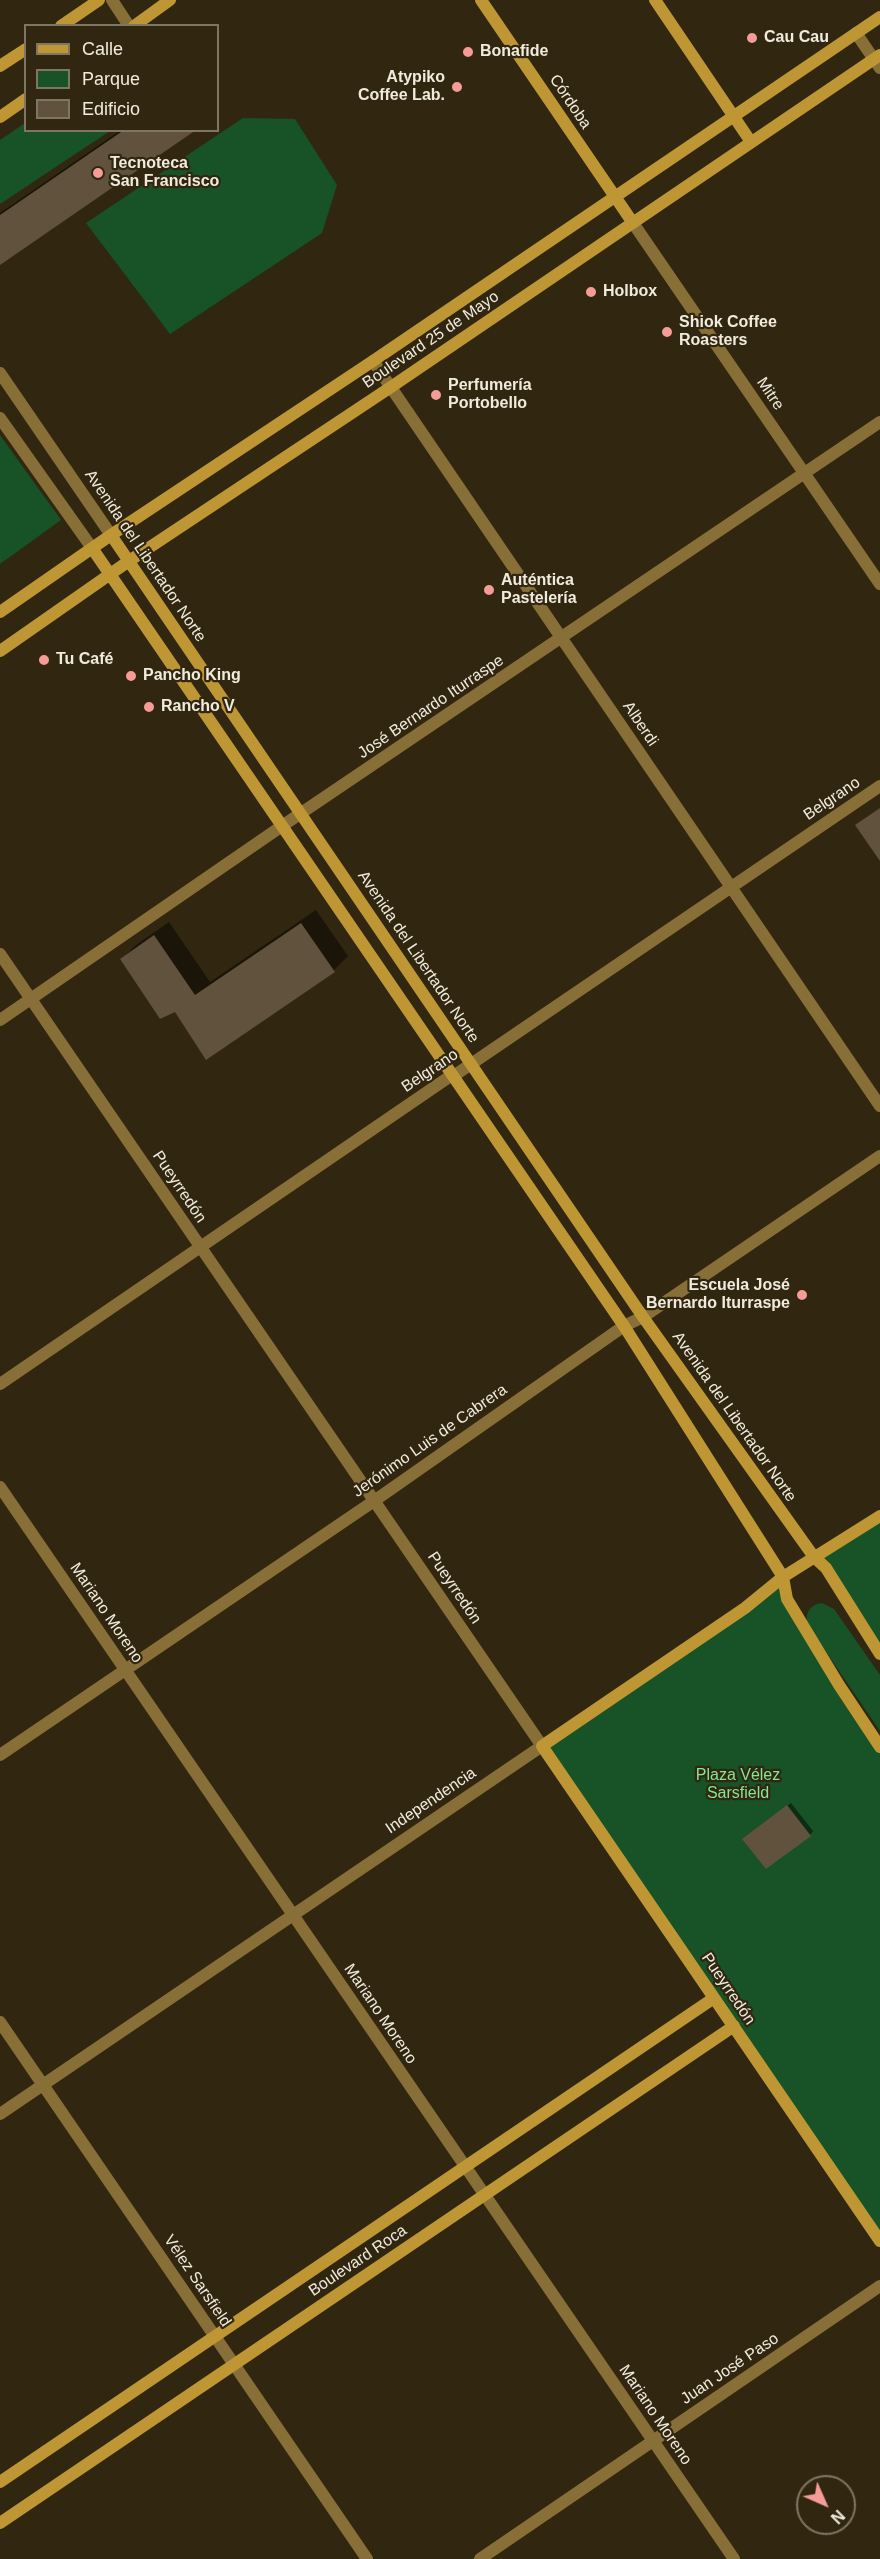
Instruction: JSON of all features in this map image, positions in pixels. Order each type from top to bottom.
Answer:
[{"type":"main road","points":[[64,24],[99,0]]},
{"type":"main road","points":[[137,24],[170,0]]},
{"type":"main road","name":"Córdoba","points":[[481,0],[633,223]]},
{"type":"main road","points":[[655,0],[751,142]]},
{"type":"main road","name":"Boulevard 25 de Mayo","points":[[0,612],[880,17]]},
{"type":"main road","points":[[0,66],[24,50]]},
{"type":"main road","name":"Boulevard 25 de Mayo","points":[[0,651],[129,561],[391,387],[751,142],[878,61]]},
{"type":"main road","points":[[0,117],[24,100]]},
{"type":"main road","name":"Avenida del Libertador Norte","points":[[111,535],[643,1317],[814,1557],[826,1568],[880,1654]]},
{"type":"main road","points":[[92,548],[624,1326],[783,1577],[787,1599],[880,1747]]},
{"type":"main road","name":"Independencia","points":[[542,1746],[745,1608],[783,1577],[880,1516]]},
{"type":"main road","name":"Pueyrredón","points":[[542,1746],[880,2241]]},
{"type":"main road","name":"Boulevard Roca","points":[[0,2482],[714,1998]]},
{"type":"main road","name":"Boulevard Roca","points":[[0,2523],[734,2026]]},
{"type":"street","points":[[112,0],[128,24]]},
{"type":"street","points":[[856,33],[878,61]]},
{"type":"street","name":"Mitre","points":[[633,223],[880,584]]},
{"type":"street","name":"Alberdi","points":[[374,361],[880,1106]]},
{"type":"street","name":"Avenida del Libertador Norte","points":[[0,373],[111,535]]},
{"type":"street","points":[[0,418],[92,548]]},
{"type":"street","name":"José Bernardo Iturraspe","points":[[0,1020],[282,826],[880,422]]},
{"type":"street","name":"Belgrano","points":[[0,1384],[880,786]]},
{"type":"street","name":"Pueyrredón","points":[[0,954],[542,1746]]},
{"type":"street","name":"Jerónimo Luis de Cabrera","points":[[0,1755],[374,1501],[624,1326],[643,1317],[880,1156]]},
{"type":"street","name":"Mariano Moreno","points":[[0,1487],[734,2559]]},
{"type":"street","name":"Independencia","points":[[0,2114],[542,1746]]},
{"type":"street","name":"Vélez Sarsfield","points":[[0,2022],[367,2559]]},
{"type":"street","name":"Juan José Paso","points":[[480,2559],[880,2286]]},
{"type":"green space","points":[[243,118],[295,119],[337,185],[322,233],[170,334],[86,223]]},
{"type":"green space","points":[[24,124],[24,132],[108,132],[0,204],[0,140]]},
{"type":"green space","points":[[0,435],[61,520],[0,564]]},
{"type":"green space","points":[[880,1516],[880,1654],[814,1557]]},
{"type":"green space","name":"Plaza Vélez Sarsfield","points":[[783,1577],[787,1599],[880,1747],[880,2241],[542,1746]]},
{"type":"green space","points":[[822,1603],[834,1609],[880,1675],[880,1731],[807,1624],[810,1609]]},
{"type":"building","name":"Tecnoteca San Francisco","points":[[121,132],[193,132],[0,265],[0,215]]},
{"type":"building","points":[[880,808],[880,861],[855,825]]},
{"type":"building","points":[[301,923],[335,972],[206,1060],[175,1012],[160,1019],[120,959],[154,935],[195,995]]},
{"type":"building","points":[[787,1805],[811,1836],[766,1869],[742,1839]]},
{"type":"place","name":"Cau Cau","points":[[752,38]]},
{"type":"place","name":"Bonafide","points":[[468,52]]},
{"type":"place","name":"Atypiko Coffee Lab.","points":[[457,87]]},
{"type":"place","name":"Tecnoteca San Francisco","points":[[98,173]]},
{"type":"place","name":"Holbox","points":[[591,292]]},
{"type":"place","name":"Shiok Coffee Roasters","points":[[667,332]]},
{"type":"place","name":"Perfumería Portobello","points":[[436,395]]},
{"type":"place","name":"Auténtica Pastelería","points":[[489,590]]},
{"type":"place","name":"Tu Café","points":[[44,660]]},
{"type":"place","name":"Pancho King","points":[[131,676]]},
{"type":"place","name":"Rancho V","points":[[149,707]]},
{"type":"place","name":"Escuela José Bernardo Iturraspe","points":[[802,1295]]}]
